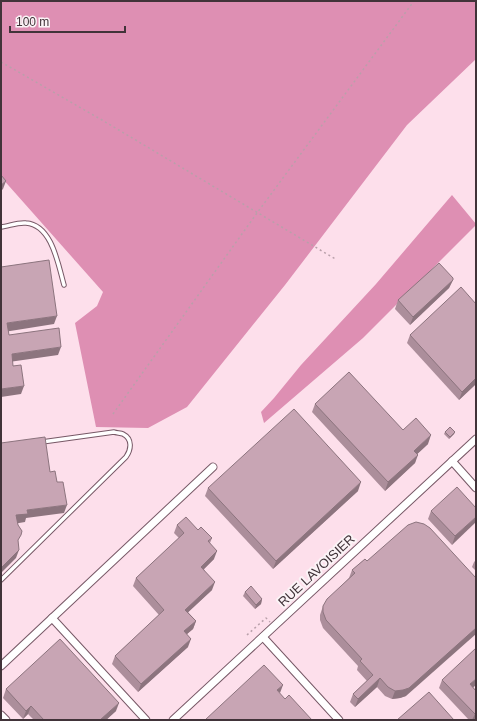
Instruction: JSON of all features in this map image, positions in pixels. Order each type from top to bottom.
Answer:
[{"type":"street","name":"RUE LAVOISIER","points":[[173,720],[476,439]]},
{"type":"street","points":[[452,461],[476,488]]},
{"type":"street","points":[[1,666],[213,467]]},
{"type":"street","points":[[52,618],[146,720]]},
{"type":"street","points":[[263,637],[339,720]]},
{"type":"street","points":[[1,715],[6,720]]},
{"type":"lane","points":[[1,227],[25,223],[35,225],[45,232],[51,243],[64,285]]},
{"type":"lane","points":[[1,580],[126,457],[130,446],[128,438],[124,434],[114,432],[38,442]]},
{"type":"path","points":[[113,414],[257,212],[414,1]]},
{"type":"path","points":[[1,62],[102,120],[337,260]]},
{"type":"path","points":[[247,635],[266,618],[274,626]]},
{"type":"shaded area","points":[[1,1],[476,1],[476,59],[407,125],[285,285],[187,407],[148,428],[96,427],[75,323],[97,306],[103,292],[1,177]]},
{"type":"shaded area","points":[[452,195],[476,225],[363,338],[264,423],[261,412],[301,365],[376,284]]},
{"type":"building","points":[[1,175],[6,181],[1,185]]},
{"type":"building","points":[[49,260],[57,316],[7,323],[9,335],[59,328],[61,347],[12,354],[13,366],[21,365],[24,386],[1,389],[1,267]]},
{"type":"building","points":[[439,263],[453,278],[453,280],[413,317],[398,300]]},
{"type":"building","points":[[461,287],[476,304],[476,378],[462,392],[410,335]]},
{"type":"building","points":[[349,372],[403,430],[416,418],[431,435],[414,451],[418,455],[388,482],[315,404]]},
{"type":"building","points":[[294,409],[361,482],[276,561],[208,488]]},
{"type":"building","points":[[450,427],[455,432],[450,437],[445,432]]},
{"type":"building","points":[[45,437],[50,472],[55,471],[57,482],[63,482],[67,505],[27,510],[28,514],[16,515],[18,525],[22,531],[18,540],[19,550],[1,568],[1,443]]},
{"type":"building","points":[[457,487],[476,508],[476,517],[455,536],[431,511]]},
{"type":"building","points":[[186,517],[198,530],[201,527],[212,538],[208,541],[217,551],[201,567],[215,582],[185,610],[196,621],[184,631],[191,639],[141,684],[115,656],[164,610],[136,578],[184,533],[177,525]]},
{"type":"building","points":[[416,522],[424,524],[430,528],[476,578],[476,628],[409,688],[395,691],[388,687],[380,678],[358,699],[353,694],[373,675],[360,661],[362,659],[326,620],[323,612],[323,606],[327,599],[355,573],[352,570],[365,559],[367,561],[408,525]]},
{"type":"building","points":[[251,586],[262,599],[256,605],[245,592]]},
{"type":"building","points":[[60,639],[119,703],[100,720],[44,720],[31,706],[26,711],[6,689]]},
{"type":"building","points":[[476,648],[476,679],[470,684],[476,691],[475,714],[442,680]]},
{"type":"building","points":[[264,665],[283,685],[277,690],[285,699],[289,695],[312,720],[205,720]]},
{"type":"building","points":[[429,692],[454,720],[397,720]]}]
